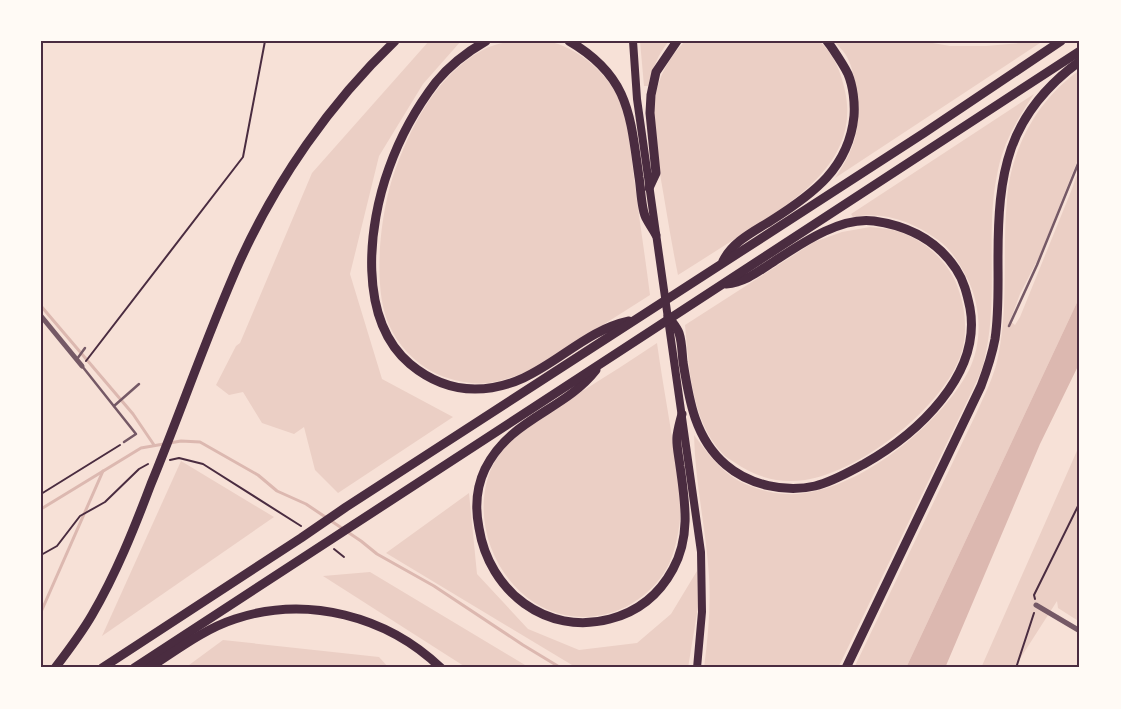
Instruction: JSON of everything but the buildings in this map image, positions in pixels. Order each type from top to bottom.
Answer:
[{"type":"highway","points":[[55,668],[92,615],[124,552],[156,466],[178,417],[225,297],[260,221],[312,138],[362,75],[395,41]]},
{"type":"highway","points":[[486,41],[462,55],[436,82],[407,127],[388,169],[377,216],[371,263],[374,295],[384,331],[395,348],[418,370],[435,380],[454,386],[474,389],[512,384],[534,374],[609,326],[634,320]]},
{"type":"highway","points":[[569,41],[592,56],[607,70],[621,91],[633,131],[645,217],[656,235]]},
{"type":"highway","points":[[649,188],[656,173],[650,113],[651,95],[656,72],[677,41]]},
{"type":"highway","points":[[722,263],[735,244],[811,194],[825,180],[843,154],[851,133],[855,106],[848,75],[827,41]]},
{"type":"highway","points":[[102,668],[303,534],[924,133],[1061,41]]},
{"type":"highway","points":[[134,668],[1080,51]]},
{"type":"highway","points":[[846,668],[981,386],[991,358],[998,311],[998,238],[1001,186],[1010,150],[1028,114],[1040,98],[1067,71],[1079,62]]},
{"type":"highway","points":[[668,315],[679,333],[679,366],[692,413],[700,432],[713,451],[726,465],[743,476],[762,484],[795,488],[815,486],[833,480],[876,457],[903,438],[923,420],[954,382],[965,361],[972,334],[971,314],[962,279],[952,263],[937,246],[916,232],[897,225],[863,221],[834,228],[806,241],[744,281],[723,284]]},
{"type":"highway","points":[[600,364],[580,388],[526,423],[500,445],[484,471],[478,493],[476,511],[479,530],[483,547],[495,573],[510,592],[539,613],[556,621],[596,623],[622,616],[642,606],[659,590],[680,553],[684,536],[686,512],[677,437],[682,414]]},
{"type":"highway","points":[[149,668],[212,628],[262,612],[292,609],[318,610],[347,615],[370,622],[417,647],[441,668]]},
{"type":"main road","points":[[633,41],[637,99],[668,315]]},
{"type":"main road","points":[[679,366],[682,414],[701,552],[702,612],[697,668]]},
{"type":"street","points":[[41,316],[82,366]]},
{"type":"street","points":[[1036,605],[1080,631]]},
{"type":"lane","points":[[1009,326],[1041,256],[1080,158]]},
{"type":"lane","points":[[77,359],[85,348]]},
{"type":"lane","points":[[82,366],[115,405],[136,434],[124,442]]},
{"type":"lane","points":[[115,405],[139,384]]},
{"type":"path","points":[[82,366],[243,157],[265,41]]},
{"type":"path","points":[[41,494],[124,442]]},
{"type":"path","points":[[163,461],[179,458],[203,464],[303,534]]},
{"type":"path","points":[[41,555],[57,546],[80,516],[105,502],[139,469],[146,464],[156,466]]},
{"type":"path","points":[[1016,668],[1036,605],[1034,596],[1080,502]]},
{"type":"path","points":[[329,546],[344,557]]},
{"type":"shaded area","points":[[429,41],[461,41],[423,84],[379,156],[350,274],[382,379],[453,417],[338,493],[315,470],[304,427],[294,434],[262,423],[243,392],[229,395],[216,385],[236,346],[240,343],[312,173]]},
{"type":"shaded area","points":[[513,41],[547,41],[571,49],[592,64],[610,84],[622,106],[630,142],[650,295],[532,370],[488,383],[466,383],[452,380],[426,368],[407,352],[389,325],[384,309],[380,289],[380,245],[386,201],[391,182],[411,132],[429,100],[452,72],[481,51],[497,44]]},
{"type":"shaded area","points":[[640,41],[669,41],[656,62],[648,86],[644,86]]},
{"type":"shaded area","points":[[685,41],[819,41],[829,52],[839,70],[845,91],[847,115],[843,137],[834,157],[805,190],[768,218],[678,275],[654,136],[654,116],[655,98],[662,74],[674,54]]},
{"type":"shaded area","points":[[834,41],[921,41],[950,46],[986,46],[1043,41],[835,178],[852,148],[857,128],[858,106],[851,66],[846,55]]},
{"type":"shaded area","points":[[1080,70],[1080,154],[1040,255],[1020,294],[1010,321],[1015,325],[1020,317],[1080,166],[1080,296],[906,668],[854,668],[976,414],[994,372],[1003,321],[1008,190],[1018,150],[1033,119],[1043,105],[1066,80]]},
{"type":"shaded area","points":[[1034,94],[1012,130],[998,170],[992,217],[991,313],[989,337],[982,368],[838,668],[704,668],[709,622],[710,588],[708,558],[696,470],[694,435],[719,466],[744,484],[761,490],[786,494],[811,492],[838,484],[865,471],[891,454],[938,413],[956,391],[974,359],[977,348],[978,324],[972,289],[951,252],[943,244],[919,228],[887,217],[853,217],[851,214]]},
{"type":"shaded area","points":[[870,227],[900,232],[919,241],[944,263],[950,272],[961,298],[965,319],[963,347],[955,368],[941,390],[922,412],[900,432],[851,464],[827,474],[795,481],[777,480],[750,472],[723,454],[712,440],[704,425],[693,392],[685,325],[814,242],[842,232]]},
{"type":"shaded area","points":[[1080,296],[1080,362],[1040,444],[945,668],[906,668]]},
{"type":"shaded area","points":[[657,343],[673,441],[680,501],[679,527],[672,557],[657,583],[643,596],[627,606],[609,613],[590,617],[553,612],[535,603],[507,577],[489,542],[484,504],[486,485],[492,467],[508,444],[531,424]]},
{"type":"shaded area","points":[[1080,444],[1080,622],[1058,608],[1057,601],[1014,668],[981,668]]},
{"type":"shaded area","points":[[181,461],[274,517],[102,636]]},
{"type":"shaded area","points":[[469,493],[477,574],[528,629],[579,650],[637,643],[671,614],[697,571],[698,607],[688,668],[577,668],[386,553]]},
{"type":"shaded area","points":[[370,572],[530,668],[467,668],[323,576]]},
{"type":"shaded area","points":[[223,640],[379,657],[389,668],[185,668]]},
{"type":"waterway","points":[[41,306],[133,414],[154,445]]},
{"type":"waterway","points":[[41,509],[141,448],[181,441],[200,442],[258,475],[277,491],[306,504],[377,554],[434,586],[561,668]]},
{"type":"waterway","points":[[41,612],[103,471]]}]
